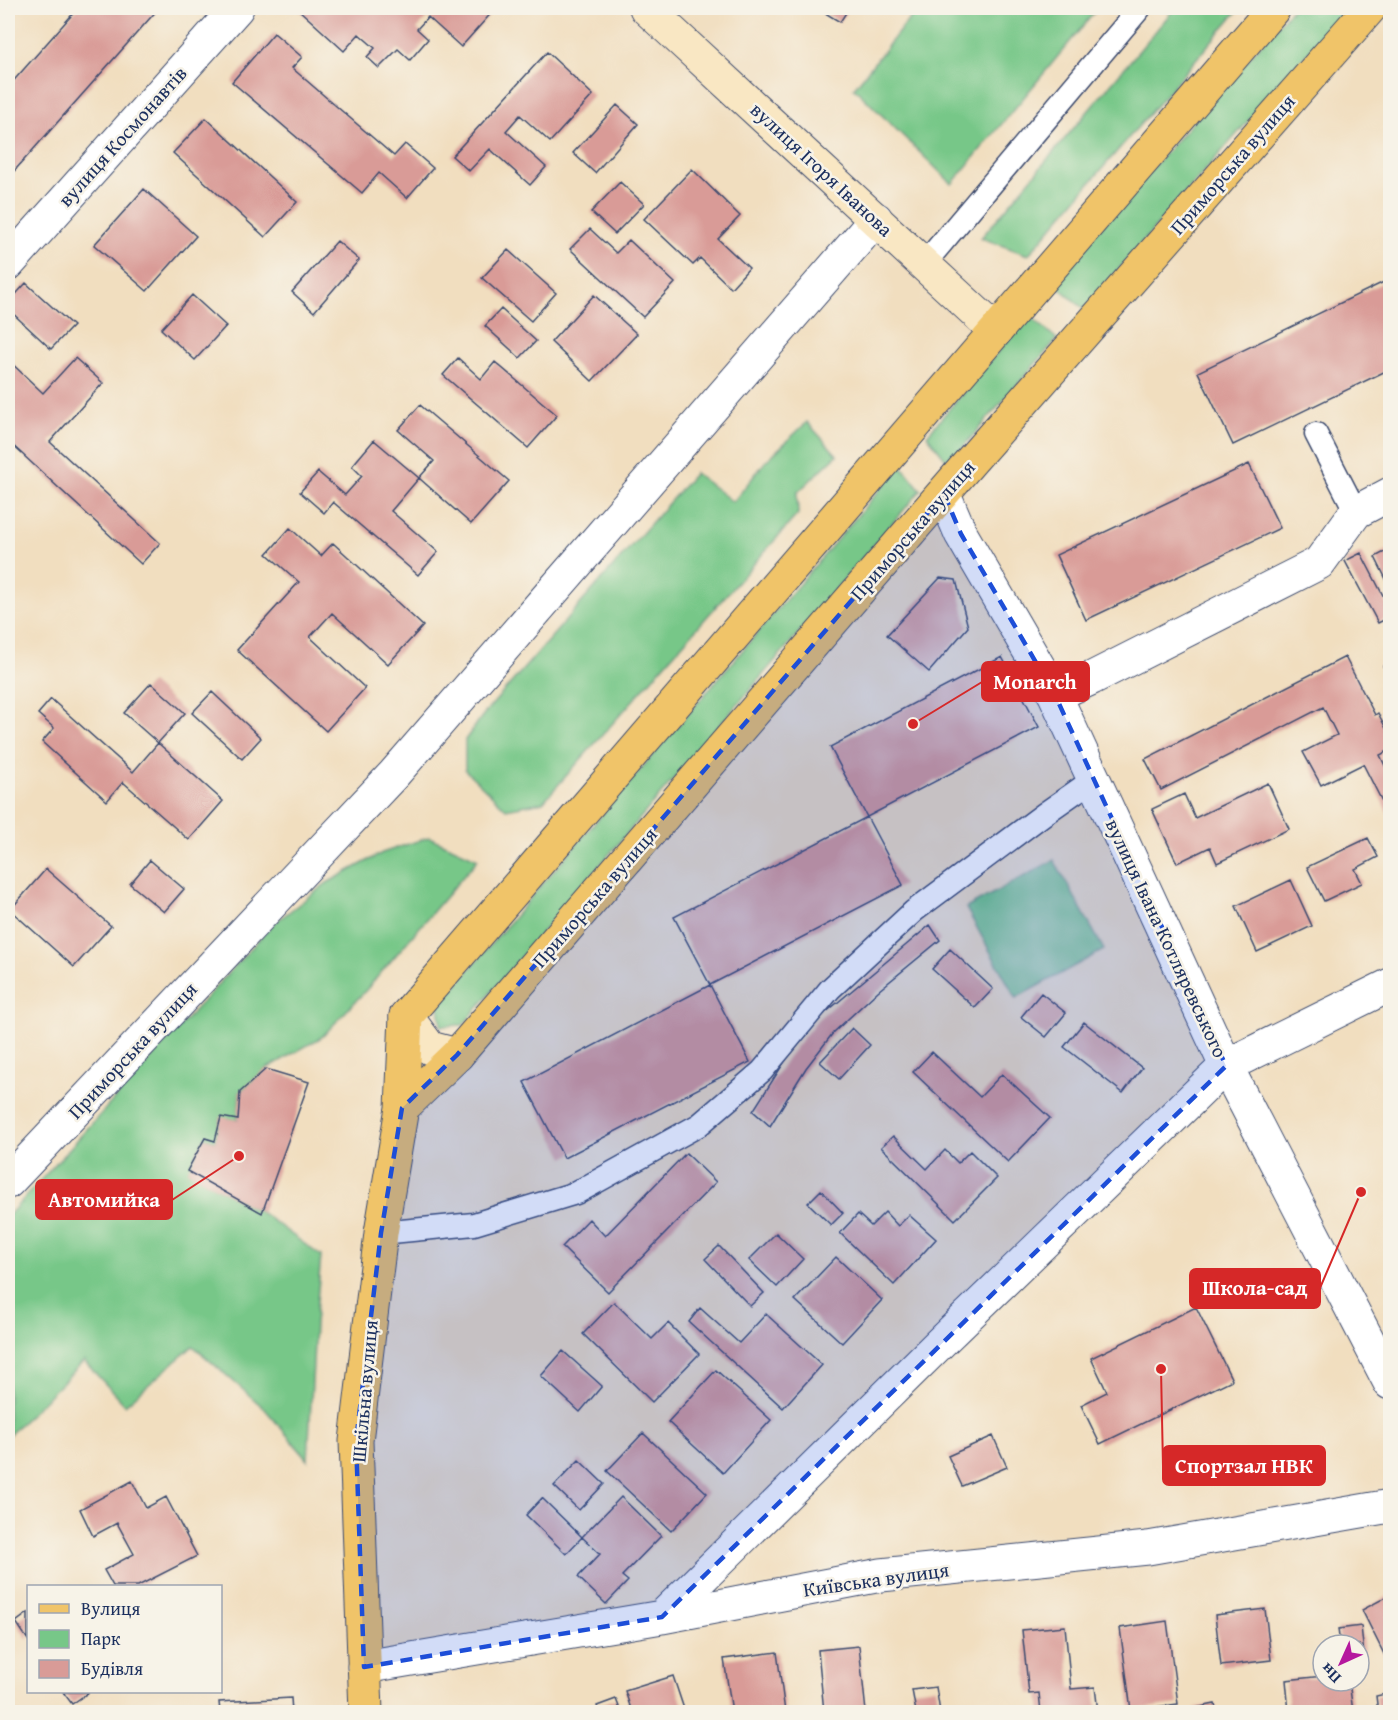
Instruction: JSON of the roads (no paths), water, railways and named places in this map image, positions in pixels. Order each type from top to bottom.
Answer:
[{"type":"main road","points":[[406,1016],[1274,8]]},
{"type":"main road","name":"Приморська вулиця","points":[[402,1108],[457,1055],[1370,8]]},
{"type":"main road","name":"Шкільна вулиця","points":[[366,1713],[356,1441],[381,1233],[402,1108],[406,1016]]},
{"type":"street","name":"вулиця Космонавтів","points":[[8,264],[237,8]]},
{"type":"street","name":"вулиця Ігоря Іванова","points":[[646,8],[996,331]]},
{"type":"street","name":"Приморська вулиця","points":[[8,1182],[394,774],[876,219]]},
{"type":"street","name":"вулиця Івана Котляревського","points":[[944,494],[961,534],[1055,694],[1226,1066],[1390,1383]]},
{"type":"street","points":[[1055,694],[1092,678],[1319,563],[1356,512],[1390,494]]},
{"type":"street","points":[[662,1617],[945,1338],[1226,1066],[1390,985]]},
{"type":"street","points":[[406,1016],[430,1048],[457,1055]]},
{"type":"street","name":"Київська вулиця","points":[[364,1666],[662,1617],[881,1575],[1148,1548],[1390,1506]]},
{"type":"lane","points":[[924,264],[1140,8]]},
{"type":"lane","points":[[1316,434],[1356,512]]},
{"type":"lane","points":[[381,1233],[474,1224],[576,1193],[699,1125],[762,1071],[830,989],[914,911],[1094,779]]},
{"type":"place","name":"Monarch","points":[[913,724]]},
{"type":"place","name":"Автомийка","points":[[239,1156]]},
{"type":"place","name":"Школа-сад","points":[[1361,1192]]},
{"type":"place","name":"Спортзал НВК","points":[[1161,1369]]}]
